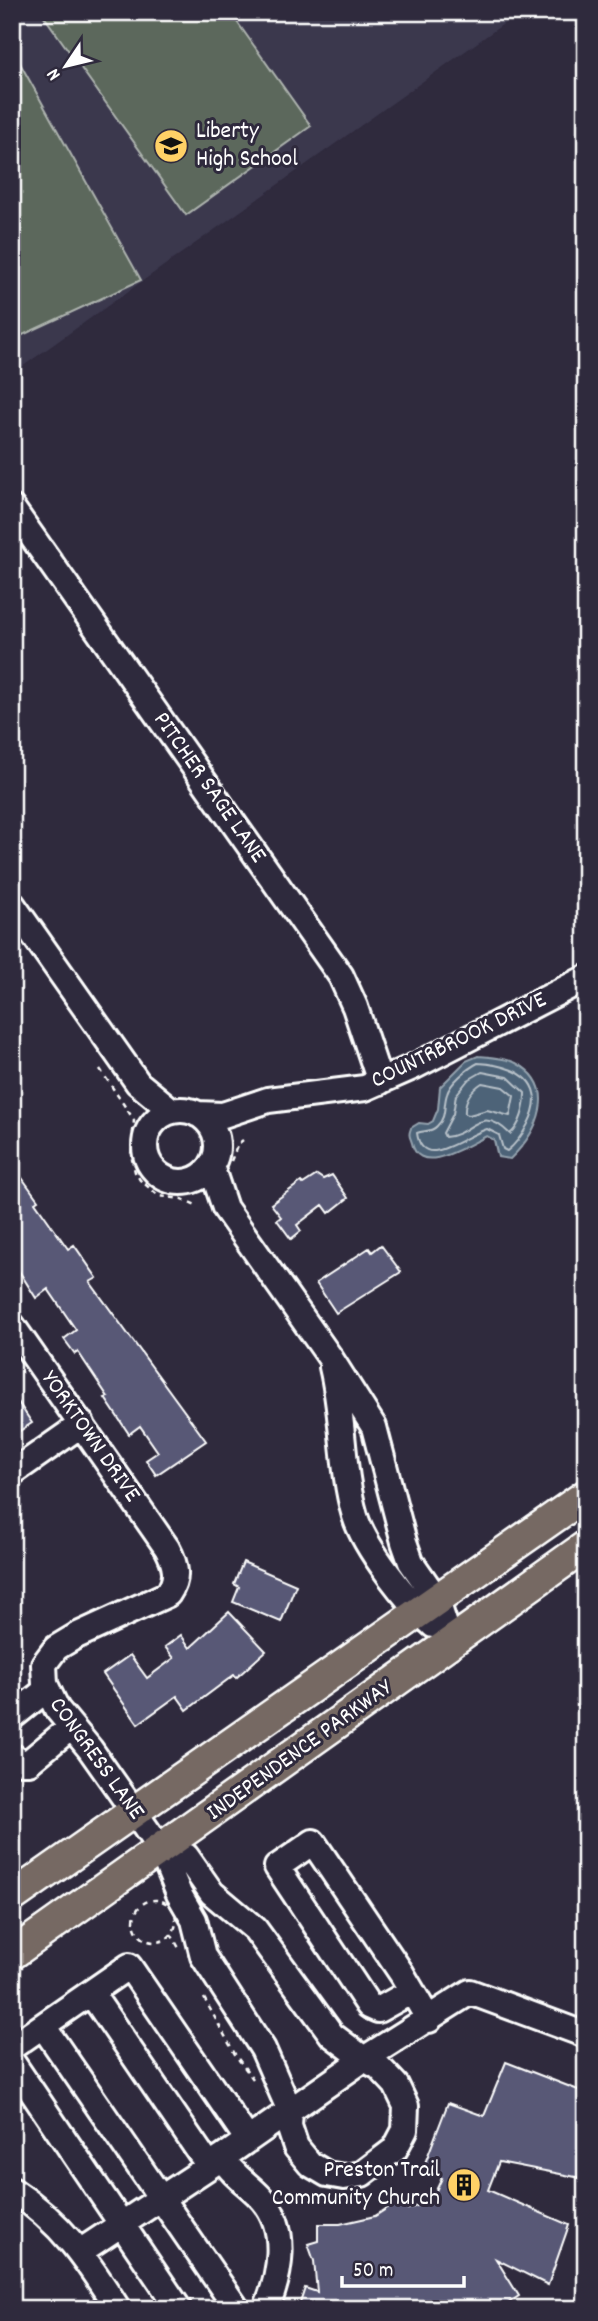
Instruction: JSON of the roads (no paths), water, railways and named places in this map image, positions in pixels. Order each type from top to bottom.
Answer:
[{"type":"main road","name":"INDEPENDENCE PARKWAY","points":[[12,1896],[586,1495]]},
{"type":"main road","name":"INDEPENDENCE PARKWAY","points":[[12,1954],[586,1546]]},
{"type":"street","name":"PITCHER SAGE LANE","points":[[12,508],[341,976],[355,1007],[380,1082]]},
{"type":"street","points":[[15,914],[138,1083],[150,1119],[145,1145],[152,1167],[170,1181],[192,1181],[203,1175],[219,1160],[247,1108]]},
{"type":"street","name":"COUNTRBROOK DRIVE","points":[[184,1112],[223,1115],[268,1100],[365,1088],[586,978]]},
{"type":"street","points":[[138,1083],[184,1112],[206,1121],[214,1131],[225,1208]]},
{"type":"street","points":[[147,1134],[161,1116],[184,1112]]},
{"type":"street","points":[[181,1182],[209,1195],[225,1208],[363,1406],[374,1427],[404,1542],[427,1605]]},
{"type":"street","name":"YORKTOWN DRIVE","points":[[12,1325],[167,1548],[176,1570],[174,1586],[168,1594],[65,1642],[56,1648],[44,1664]]},
{"type":"street","points":[[329,1356],[337,1390],[356,1518],[365,1538],[427,1605],[451,1643]]},
{"type":"street","points":[[12,1473],[82,1424]]},
{"type":"street","name":"CONGRESS LANE","points":[[44,1664],[47,1689],[57,1709],[90,1749],[161,1850],[179,1894],[194,1920],[203,1956],[263,2049],[290,2111]]},
{"type":"street","points":[[12,1717],[47,1689]]},
{"type":"street","points":[[12,1756],[21,1762],[29,1762],[71,1727]]},
{"type":"street","points":[[412,1991],[378,2010],[369,2006],[276,1867],[313,1842],[412,1991],[429,2020]]},
{"type":"street","points":[[161,1850],[186,1856],[212,1893],[255,1928],[332,2035],[379,2067],[396,2085],[406,2106],[405,2130],[395,2149],[380,2163],[362,2174],[344,2178],[327,2174],[310,2164],[296,2147],[289,2126],[290,2111]]},
{"type":"street","points":[[12,2048],[129,1966],[248,2140]]},
{"type":"street","points":[[80,2251],[248,2140],[364,2059],[470,1992],[586,2035]]},
{"type":"street","points":[[91,1993],[215,2162],[230,2171],[265,2202],[277,2228],[281,2252],[266,2309]]},
{"type":"street","points":[[43,2026],[237,2309]]},
{"type":"street","points":[[12,2062],[179,2309]]},
{"type":"street","points":[[12,2190],[47,2214],[80,2251],[118,2309]]},
{"type":"water","points":[[478,1056],[516,1063],[530,1073],[538,1084],[541,1096],[536,1123],[510,1159],[498,1157],[494,1140],[487,1136],[445,1156],[424,1158],[416,1153],[409,1134],[411,1128],[419,1123],[428,1124],[433,1121],[438,1109],[440,1087],[466,1061]]},
{"type":"place","name":"Liberty High School","points":[[171,146]]},
{"type":"place","name":"Preston Trail Community Church","points":[[464,2185]]}]
